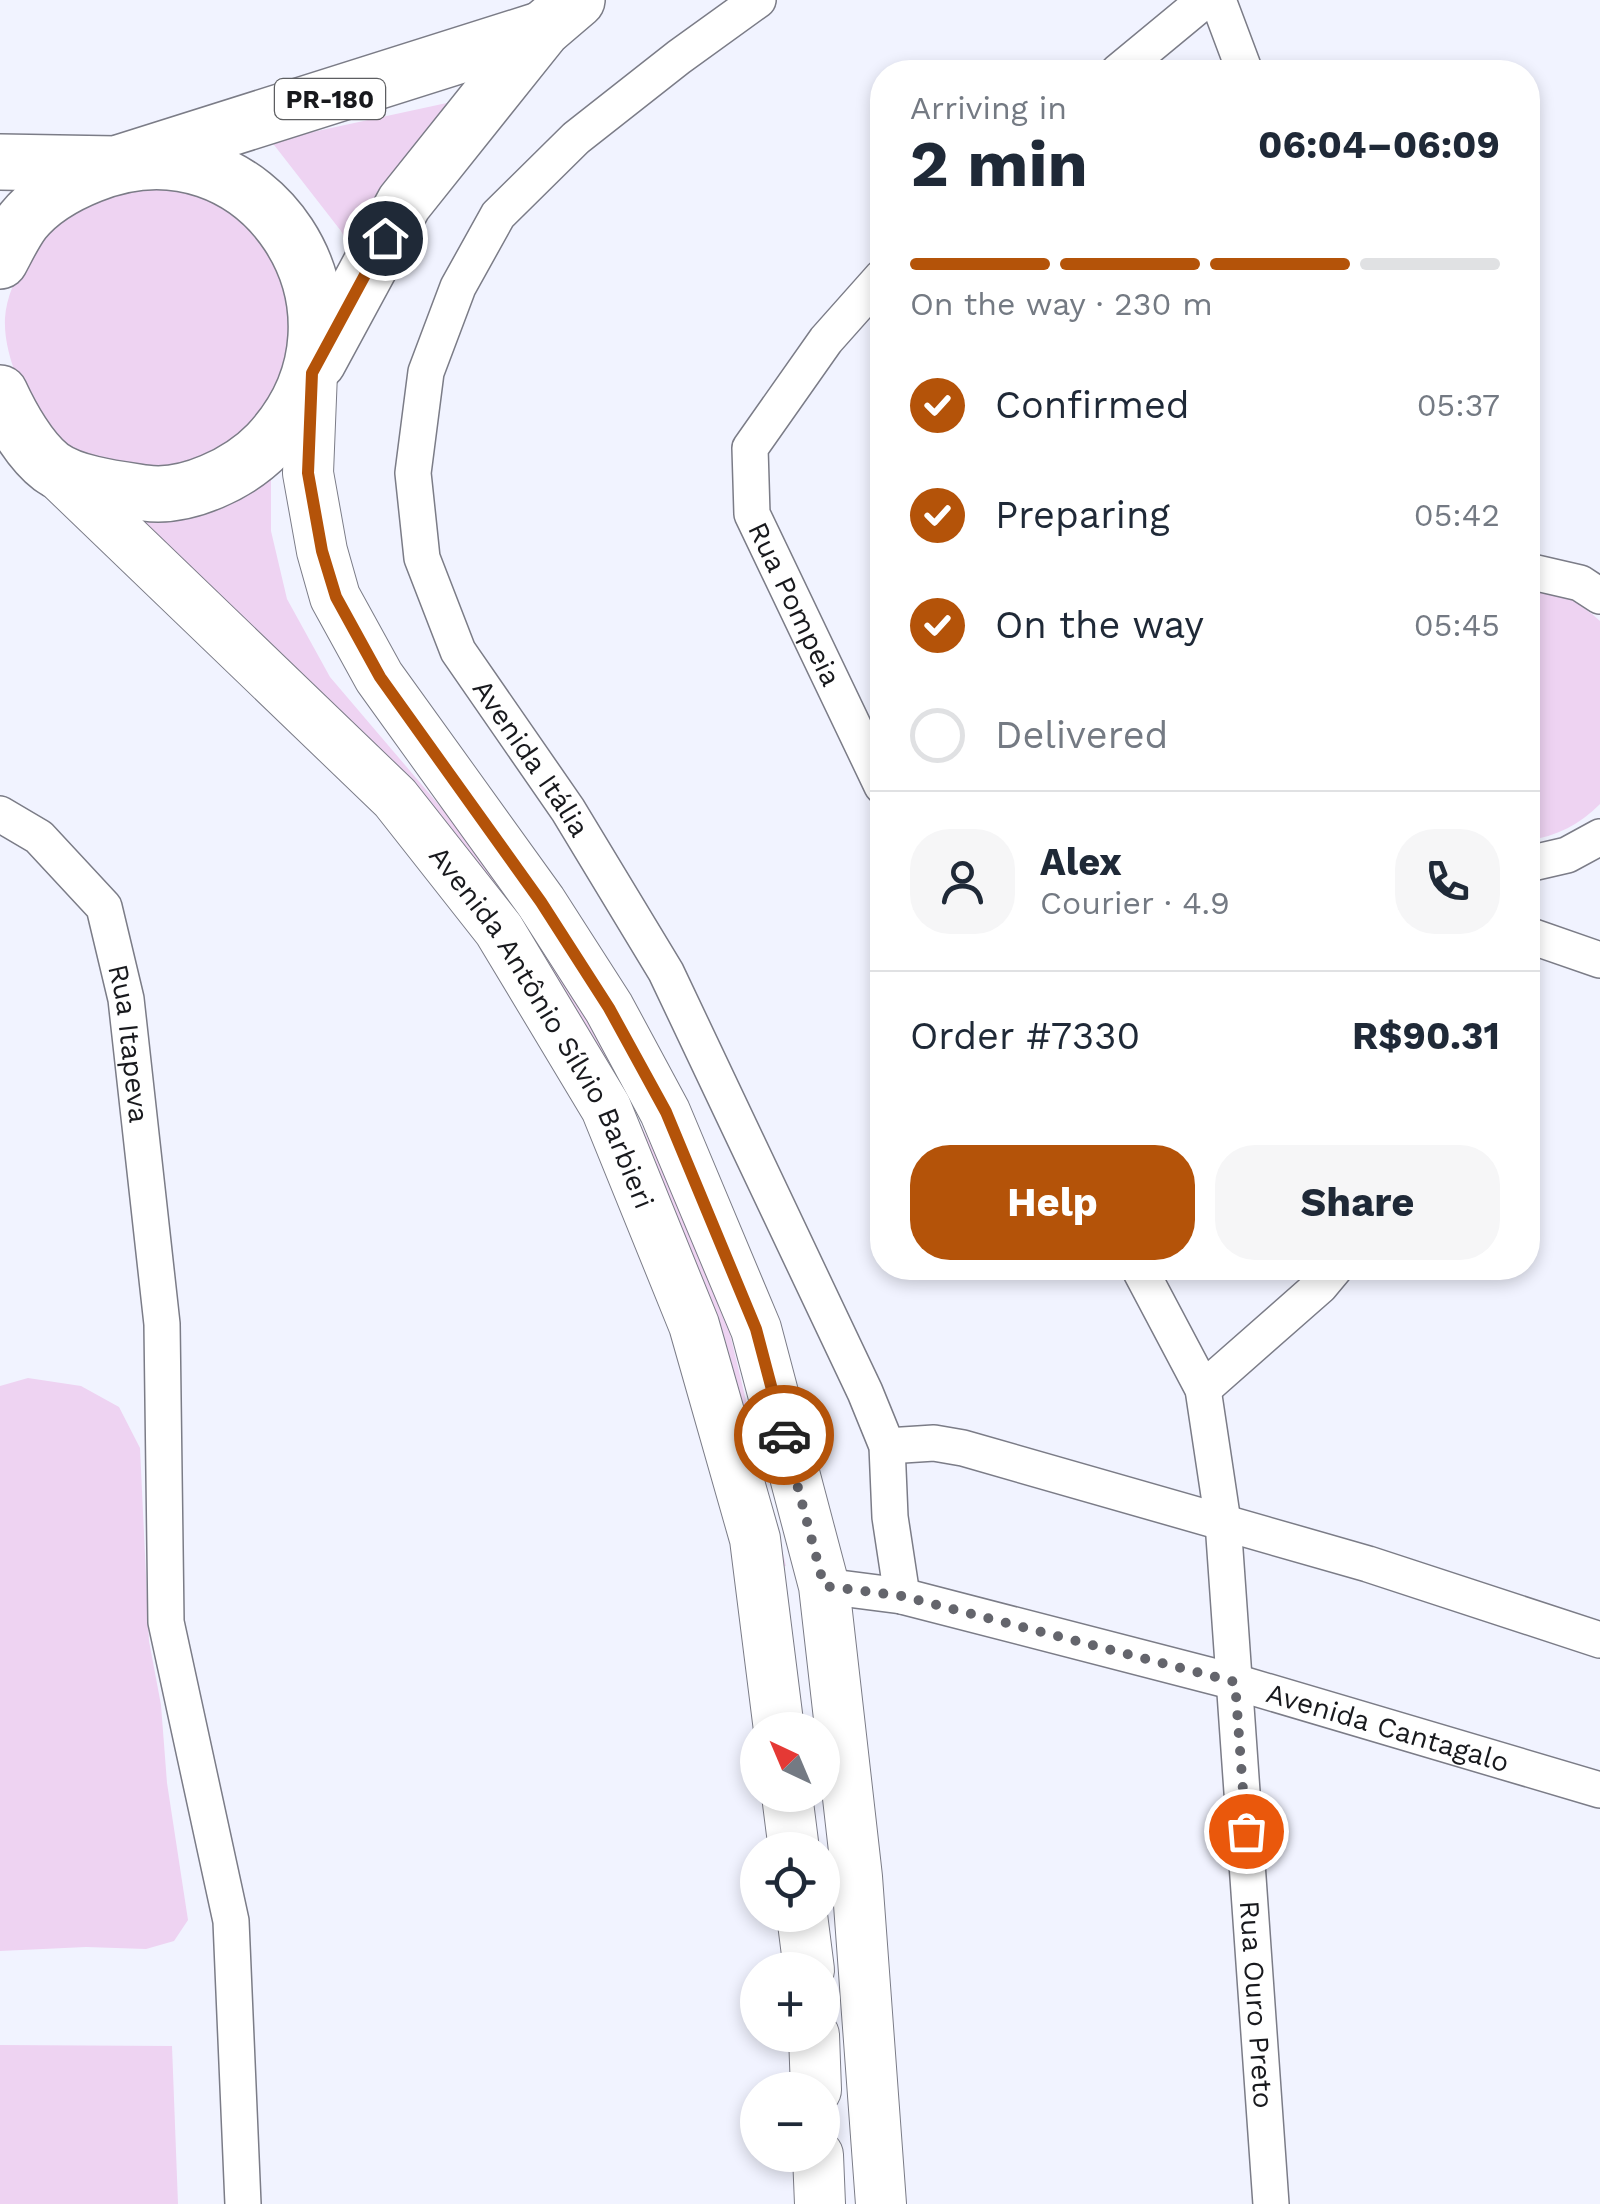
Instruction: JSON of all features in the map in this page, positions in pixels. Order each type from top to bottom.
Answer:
[{"type":"main road","name":"PR-180","points":[[0,261],[24,220],[65,185],[116,164],[560,14]]},
{"type":"main road","name":"PR-180","points":[[0,434],[52,468],[100,486],[152,494],[205,485],[252,460],[289,421],[404,204],[560,14]]},
{"type":"main road","name":"PR-180","points":[[0,162],[165,161],[213,172],[255,196],[288,232],[310,276],[318,324],[312,373]]},
{"type":"main road","name":"Avenida Antônio Sílvio Barbieri","points":[[312,373],[308,473],[322,551],[336,597],[380,677],[541,902],[609,1008],[666,1112],[756,1329],[824,1586],[857,1878],[881,2204]]},
{"type":"main road","name":"PR-180","points":[[0,393],[14,424],[52,468]]},
{"type":"main road","name":"Avenida Antônio Sílvio Barbieri","points":[[52,468],[396,798],[499,930],[606,1108],[694,1326],[755,1539],[777,1712]]},
{"type":"main road","points":[[819,2172],[820,2204]]},
{"type":"street","name":"Avenida Itália","points":[[758,0],[576,138],[498,215],[458,287],[426,372],[414,473],[422,558],[458,651],[568,810],[666,972],[865,1392],[887,1446],[892,1542],[902,1596]]},
{"type":"street","points":[[1132,60],[1205,0]]},
{"type":"street","points":[[1218,0],[1241,60]]},
{"type":"street","name":"Rua Pompeia","points":[[870,290],[826,340],[750,448],[752,514],[870,755]]},
{"type":"street","points":[[1540,573],[1580,583],[1600,596]]},
{"type":"street","name":"Rua Itapeva","points":[[0,814],[39,837],[104,907],[126,999],[162,1324],[166,1622],[231,1921],[243,2204]]},
{"type":"street","points":[[1540,861],[1567,855],[1600,837]]},
{"type":"street","points":[[1540,939],[1600,960]]},
{"type":"street","points":[[1144,1280],[1203,1388],[1325,1280]]},
{"type":"street","name":"Rua Ouro Preto","points":[[1203,1388],[1223,1522],[1271,2204]]},
{"type":"street","points":[[887,1446],[934,1444],[963,1448],[1368,1564],[1600,1640]]},
{"type":"street","name":"Avenida Cantagalo","points":[[824,1586],[902,1596],[1235,1682],[1600,1790]]},
{"type":"shaded area","points":[[456,101],[361,268],[341,231],[271,141]]},
{"type":"shaded area","points":[[168,187],[214,200],[251,225],[293,282],[284,409],[179,478],[84,459],[56,440],[40,422],[22,389],[5,326],[15,280],[54,227],[71,213],[107,196]]},
{"type":"shaded area","points":[[271,456],[271,531],[287,599],[330,677],[491,866],[593,1029],[662,1167],[730,1334],[786,1566],[771,1569],[576,1032],[120,513]]},
{"type":"shaded area","points":[[1540,587],[1567,597],[1600,621],[1600,804],[1584,818],[1540,838]]},
{"type":"shaded area","points":[[28,1378],[81,1386],[119,1407],[140,1448],[149,1641],[161,1705],[167,1783],[188,1920],[174,1941],[146,1949],[0,1951],[0,1386]]},
{"type":"shaded area","points":[[0,2045],[172,2046],[178,2204],[0,2204]]},
{"type":"way so far","points":[[784,1435],[824,1586],[902,1596],[1235,1682],[1246,1831]]},
{"type":"route","points":[[385,238],[312,373],[308,473],[322,551],[336,597],[380,677],[541,902],[609,1008],[666,1112],[756,1329],[784,1435]]}]
